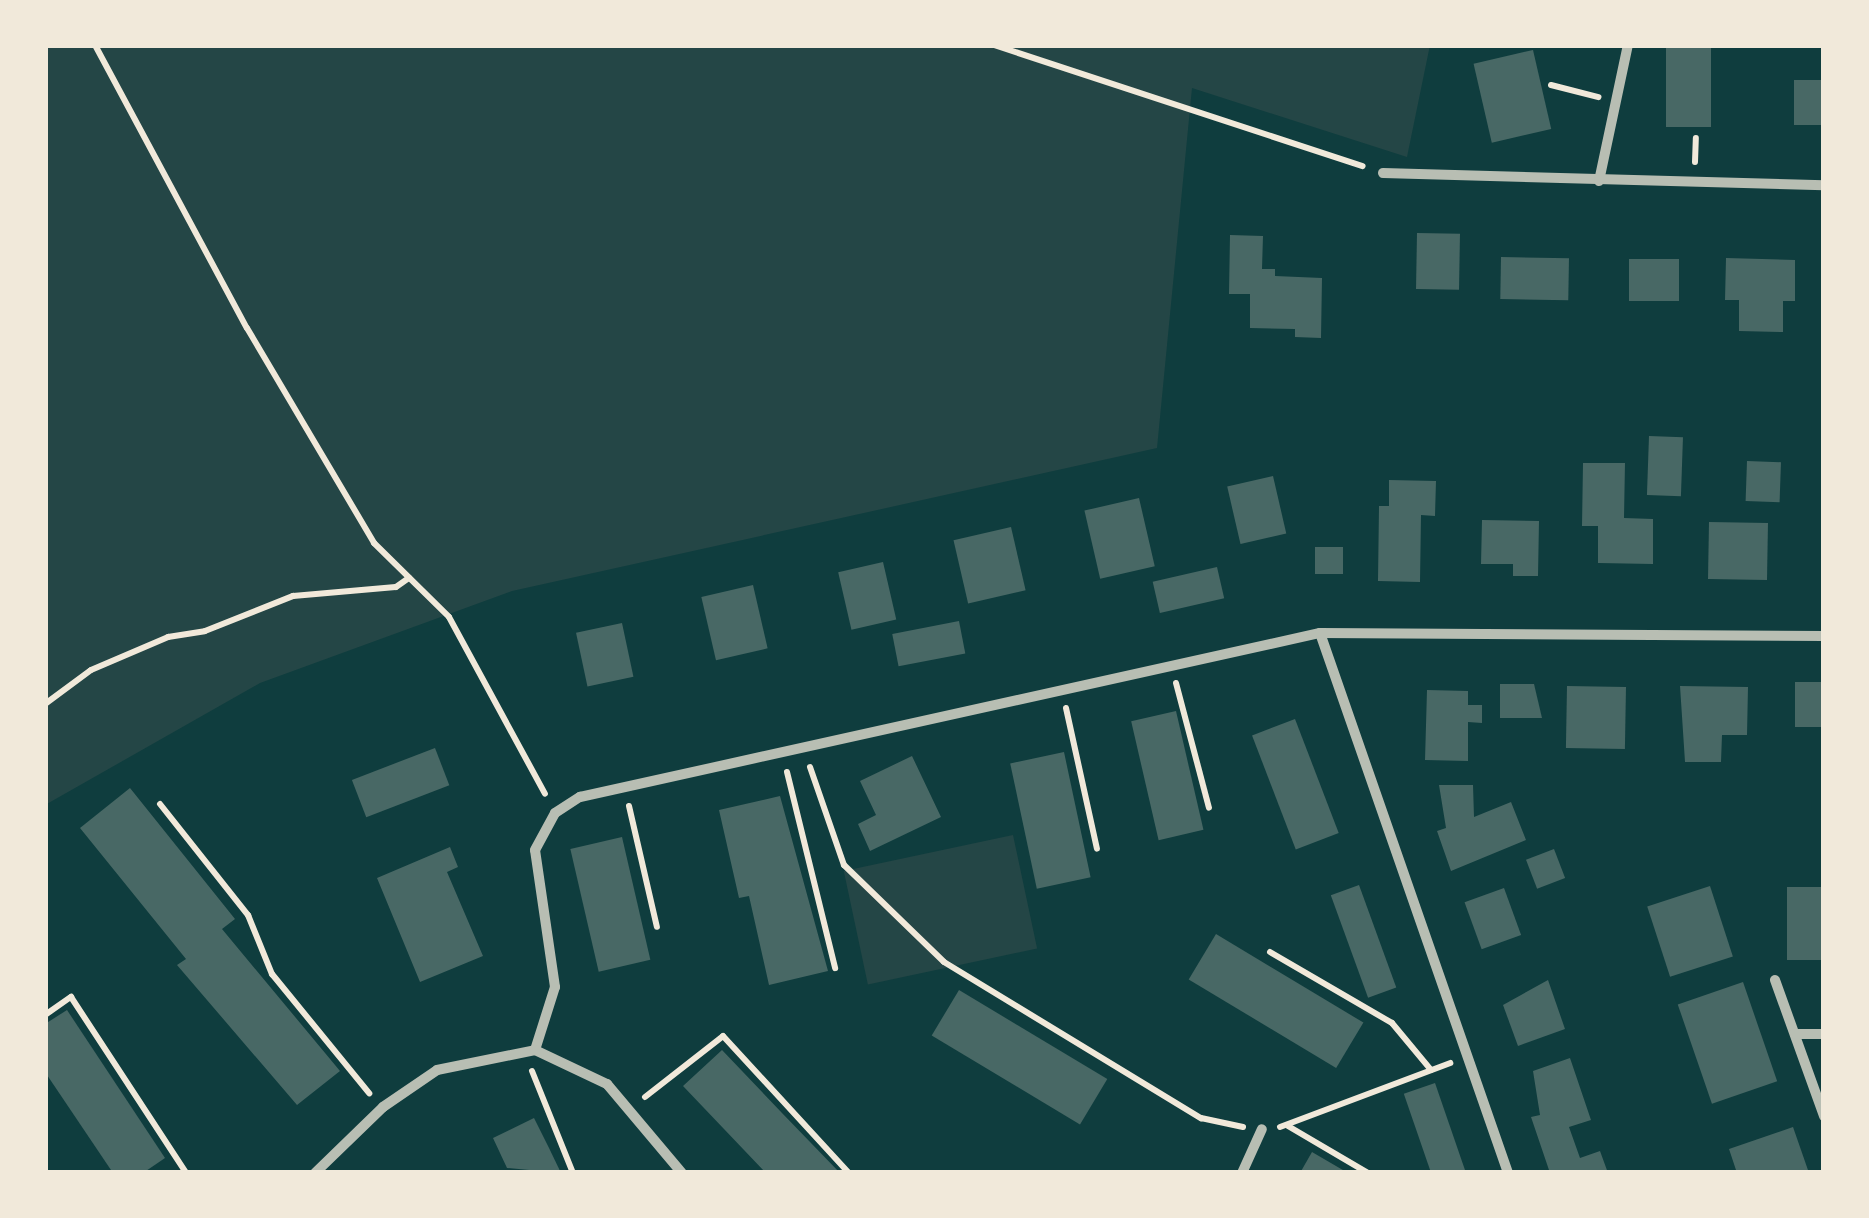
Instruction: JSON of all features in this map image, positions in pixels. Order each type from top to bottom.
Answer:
[{"type":"street","points":[[1599,181],[1628,45]]},
{"type":"street","points":[[1383,172],[1824,185]]},
{"type":"street","points":[[536,1050],[555,987],[535,850],[556,813],[580,797],[1320,633],[1824,636]]},
{"type":"street","points":[[1320,633],[1508,1173]]},
{"type":"street","points":[[1775,980],[1824,1116]]},
{"type":"street","points":[[1795,1034],[1824,1034]]},
{"type":"street","points":[[315,1173],[383,1108],[437,1070],[536,1050],[574,1064],[632,1107],[682,1173]]},
{"type":"street","points":[[1242,1173],[1262,1129]]},
{"type":"path","points":[[95,45],[247,328],[374,544],[450,617],[556,813]]},
{"type":"path","points":[[994,45],[1383,172]]},
{"type":"path","points":[[1551,85],[1616,101]]},
{"type":"path","points":[[45,704],[91,670],[168,637],[204,631],[293,596],[396,587],[409,578]]},
{"type":"path","points":[[1171,666],[1209,808]]},
{"type":"path","points":[[1062,690],[1096,849]]},
{"type":"path","points":[[803,746],[844,865],[944,962],[1201,1118],[1262,1129],[1288,1126],[1467,1057]]},
{"type":"path","points":[[782,751],[835,968]]},
{"type":"path","points":[[624,786],[657,927]]},
{"type":"path","points":[[160,804],[248,916],[272,974],[383,1108]]},
{"type":"path","points":[[1270,952],[1392,1022],[1431,1070]]},
{"type":"path","points":[[45,1015],[71,997],[186,1173]]},
{"type":"path","points":[[632,1107],[723,1036],[849,1173]]},
{"type":"path","points":[[536,1050],[530,1080],[573,1173]]},
{"type":"path","points":[[1288,1126],[1368,1173]]},
{"type":"shaded area","points":[[45,45],[1430,45],[1407,157],[1192,88],[1157,448],[512,591],[260,683],[45,805]]},
{"type":"shaded area","points":[[1013,835],[1037,948],[868,984],[844,871]]},
{"type":"building","points":[[1666,45],[1711,45],[1711,127],[1666,127]]},
{"type":"building","points":[[1533,50],[1551,129],[1492,143],[1474,64]]},
{"type":"building","points":[[1794,80],[1824,80],[1824,125],[1794,125]]},
{"type":"building","points":[[1417,233],[1460,234],[1459,290],[1416,289]]},
{"type":"building","points":[[1230,235],[1263,236],[1262,269],[1275,269],[1275,276],[1322,278],[1321,338],[1295,337],[1295,329],[1250,328],[1250,294],[1229,294]]},
{"type":"building","points":[[1501,257],[1569,258],[1568,300],[1500,299]]},
{"type":"building","points":[[1726,258],[1795,260],[1795,301],[1783,301],[1783,332],[1739,331],[1739,300],[1725,300]]},
{"type":"building","points":[[1629,259],[1679,259],[1679,301],[1629,301]]},
{"type":"building","points":[[1649,436],[1683,437],[1681,496],[1647,495]]},
{"type":"building","points":[[1747,461],[1781,462],[1780,502],[1746,501]]},
{"type":"building","points":[[1583,463],[1625,463],[1624,518],[1653,519],[1653,564],[1598,563],[1598,526],[1582,526]]},
{"type":"building","points":[[1273,476],[1286,533],[1240,544],[1227,487]]},
{"type":"building","points":[[1389,480],[1436,481],[1435,516],[1421,515],[1420,582],[1378,581],[1379,506],[1389,506]]},
{"type":"building","points":[[1139,498],[1155,566],[1100,579],[1084,511]]},
{"type":"building","points":[[1482,520],[1539,521],[1538,576],[1513,576],[1513,564],[1481,564]]},
{"type":"building","points":[[1709,522],[1768,523],[1767,580],[1708,579]]},
{"type":"building","points":[[1011,527],[1026,590],[968,604],[954,540]]},
{"type":"building","points":[[1315,547],[1343,547],[1343,574],[1315,574]]},
{"type":"building","points":[[883,562],[896,619],[851,630],[838,572]]},
{"type":"building","points":[[1217,567],[1224,598],[1160,613],[1153,582]]},
{"type":"building","points":[[753,585],[768,648],[716,660],[701,597]]},
{"type":"building","points":[[959,621],[965,653],[899,666],[892,634]]},
{"type":"building","points":[[622,623],[633,677],[587,687],[576,633]]},
{"type":"building","points":[[1795,682],[1824,682],[1824,727],[1795,727]]},
{"type":"building","points":[[1500,684],[1534,684],[1542,718],[1500,718]]},
{"type":"building","points":[[1567,686],[1626,687],[1625,749],[1566,748]]},
{"type":"building","points":[[1680,686],[1748,687],[1747,735],[1722,735],[1721,762],[1685,762]]},
{"type":"building","points":[[1427,690],[1468,691],[1468,705],[1482,705],[1482,723],[1468,722],[1468,761],[1425,760]]},
{"type":"building","points":[[1176,711],[1203,830],[1159,840],[1131,721]]},
{"type":"building","points":[[1295,719],[1339,833],[1296,849],[1252,735]]},
{"type":"building","points":[[435,748],[449,785],[366,817],[352,780]]},
{"type":"building","points":[[1064,752],[1091,877],[1037,889],[1010,763]]},
{"type":"building","points":[[912,756],[941,817],[870,851],[858,824],[876,815],[860,781]]},
{"type":"building","points":[[1439,785],[1473,785],[1474,817],[1511,802],[1526,840],[1451,871],[1437,831],[1446,828]]},
{"type":"building","points":[[130,788],[235,919],[222,929],[340,1071],[297,1105],[177,965],[186,959],[80,828]]},
{"type":"building","points":[[780,796],[828,971],[769,985],[749,896],[739,898],[719,810]]},
{"type":"building","points":[[622,837],[650,960],[599,972],[570,849]]},
{"type":"building","points":[[450,847],[458,867],[447,872],[483,956],[420,982],[377,878]]},
{"type":"building","points":[[1554,849],[1565,878],[1537,889],[1526,860]]},
{"type":"building","points":[[1359,885],[1396,987],[1368,998],[1331,895]]},
{"type":"building","points":[[1710,886],[1733,956],[1670,977],[1647,906]]},
{"type":"building","points":[[1787,887],[1824,887],[1824,960],[1787,960]]},
{"type":"building","points":[[1504,888],[1521,935],[1482,949],[1465,902]]},
{"type":"building","points":[[1216,934],[1363,1023],[1336,1068],[1189,979]]},
{"type":"building","points":[[1548,980],[1565,1029],[1518,1046],[1503,1005]]},
{"type":"building","points":[[1743,982],[1777,1081],[1712,1104],[1678,1004]]},
{"type":"building","points":[[959,990],[1107,1079],[1080,1125],[932,1035]]},
{"type":"building","points":[[67,1010],[165,1158],[143,1173],[113,1173],[45,1072],[45,1024]]},
{"type":"building","points":[[722,1050],[840,1173],[766,1173],[683,1086]]},
{"type":"building","points":[[1570,1058],[1591,1120],[1569,1127],[1580,1158],[1600,1151],[1608,1173],[1550,1173],[1531,1117],[1540,1115],[1533,1071]]},
{"type":"building","points":[[1435,1083],[1466,1173],[1431,1173],[1404,1094]]},
{"type":"building","points":[[534,1118],[561,1173],[507,1168],[493,1138]]},
{"type":"building","points":[[1793,1127],[1809,1173],[1737,1173],[1729,1149]]},
{"type":"building","points":[[1312,1152],[1348,1173],[1300,1173]]}]
